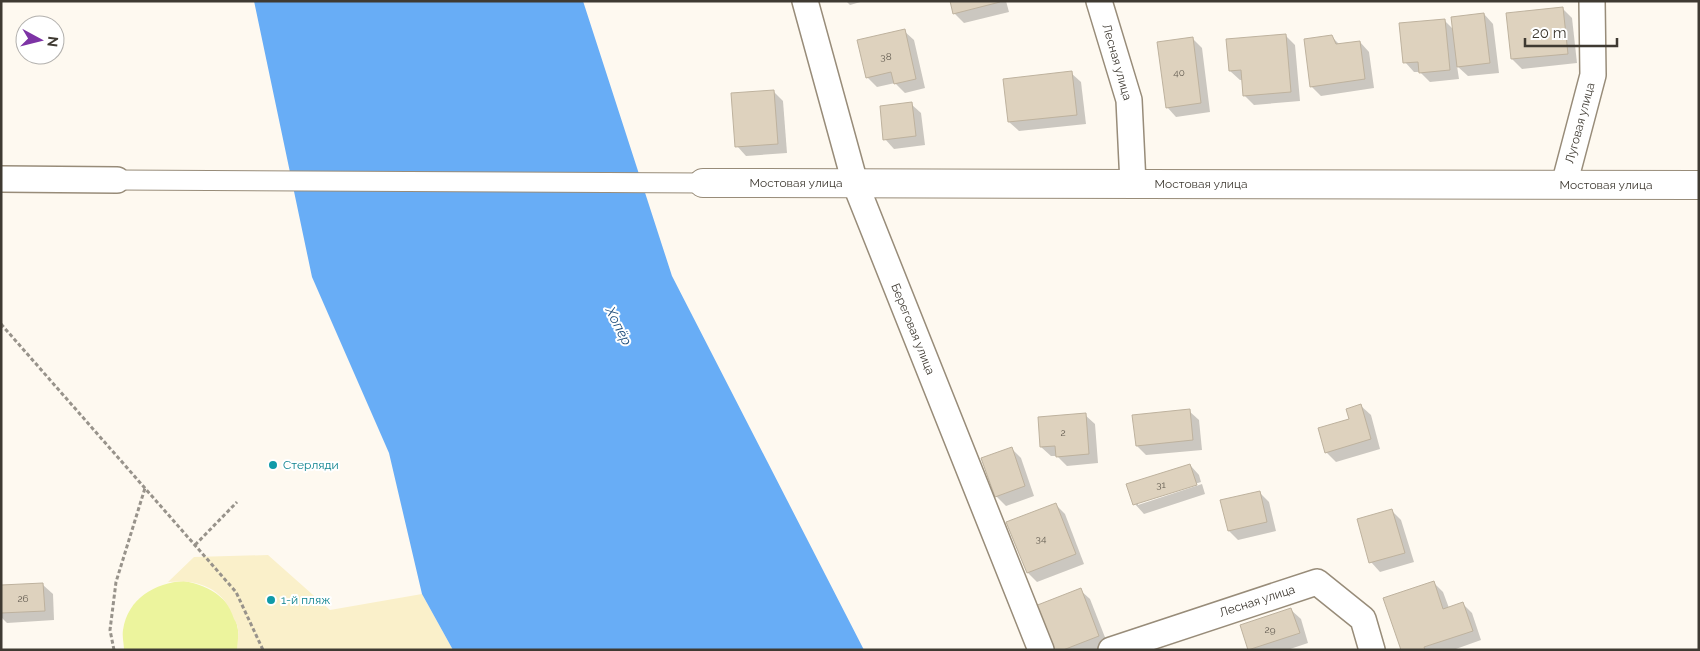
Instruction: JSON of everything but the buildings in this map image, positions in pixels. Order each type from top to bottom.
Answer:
[{"type":"street","name":"Береговая улица","points":[[805,1],[855,183],[1041,650]]},
{"type":"street","name":"Лесная улица","points":[[1099,1],[1129,100],[1133,184]]},
{"type":"street","name":"Луговая улица","points":[[1564,185],[1593,75],[1592,1]]},
{"type":"street","points":[[1,179],[702,183]]},
{"type":"street","name":"Мостовая улица","points":[[702,183],[1699,185]]},
{"type":"street","name":"Лесная улица","points":[[1111,650],[1317,582],[1363,619],[1372,650]]},
{"type":"path","points":[[1,324],[236,592],[263,650]]},
{"type":"path","points":[[114,650],[110,630],[116,582],[145,487]]},
{"type":"path","points":[[195,545],[237,502]]},
{"type":"green space","points":[[184,581],[212,591],[220,596],[232,610],[238,632],[238,650],[124,650],[123,632],[126,619],[137,601],[153,589],[173,582]]},
{"type":"sand","name":"1-й пляж","points":[[268,555],[330,610],[422,594],[453,650],[237,650],[237,626],[230,608],[217,593],[200,584],[179,581],[168,582],[194,557]]},
{"type":"water","name":"Хопёр","points":[[254,1],[583,1],[672,276],[864,650],[453,650],[422,594],[389,453],[312,277]]},
{"type":"place","name":"Стерляди","points":[[273,465]]},
{"type":"place","name":"1-й пляж","points":[[271,600]]}]
